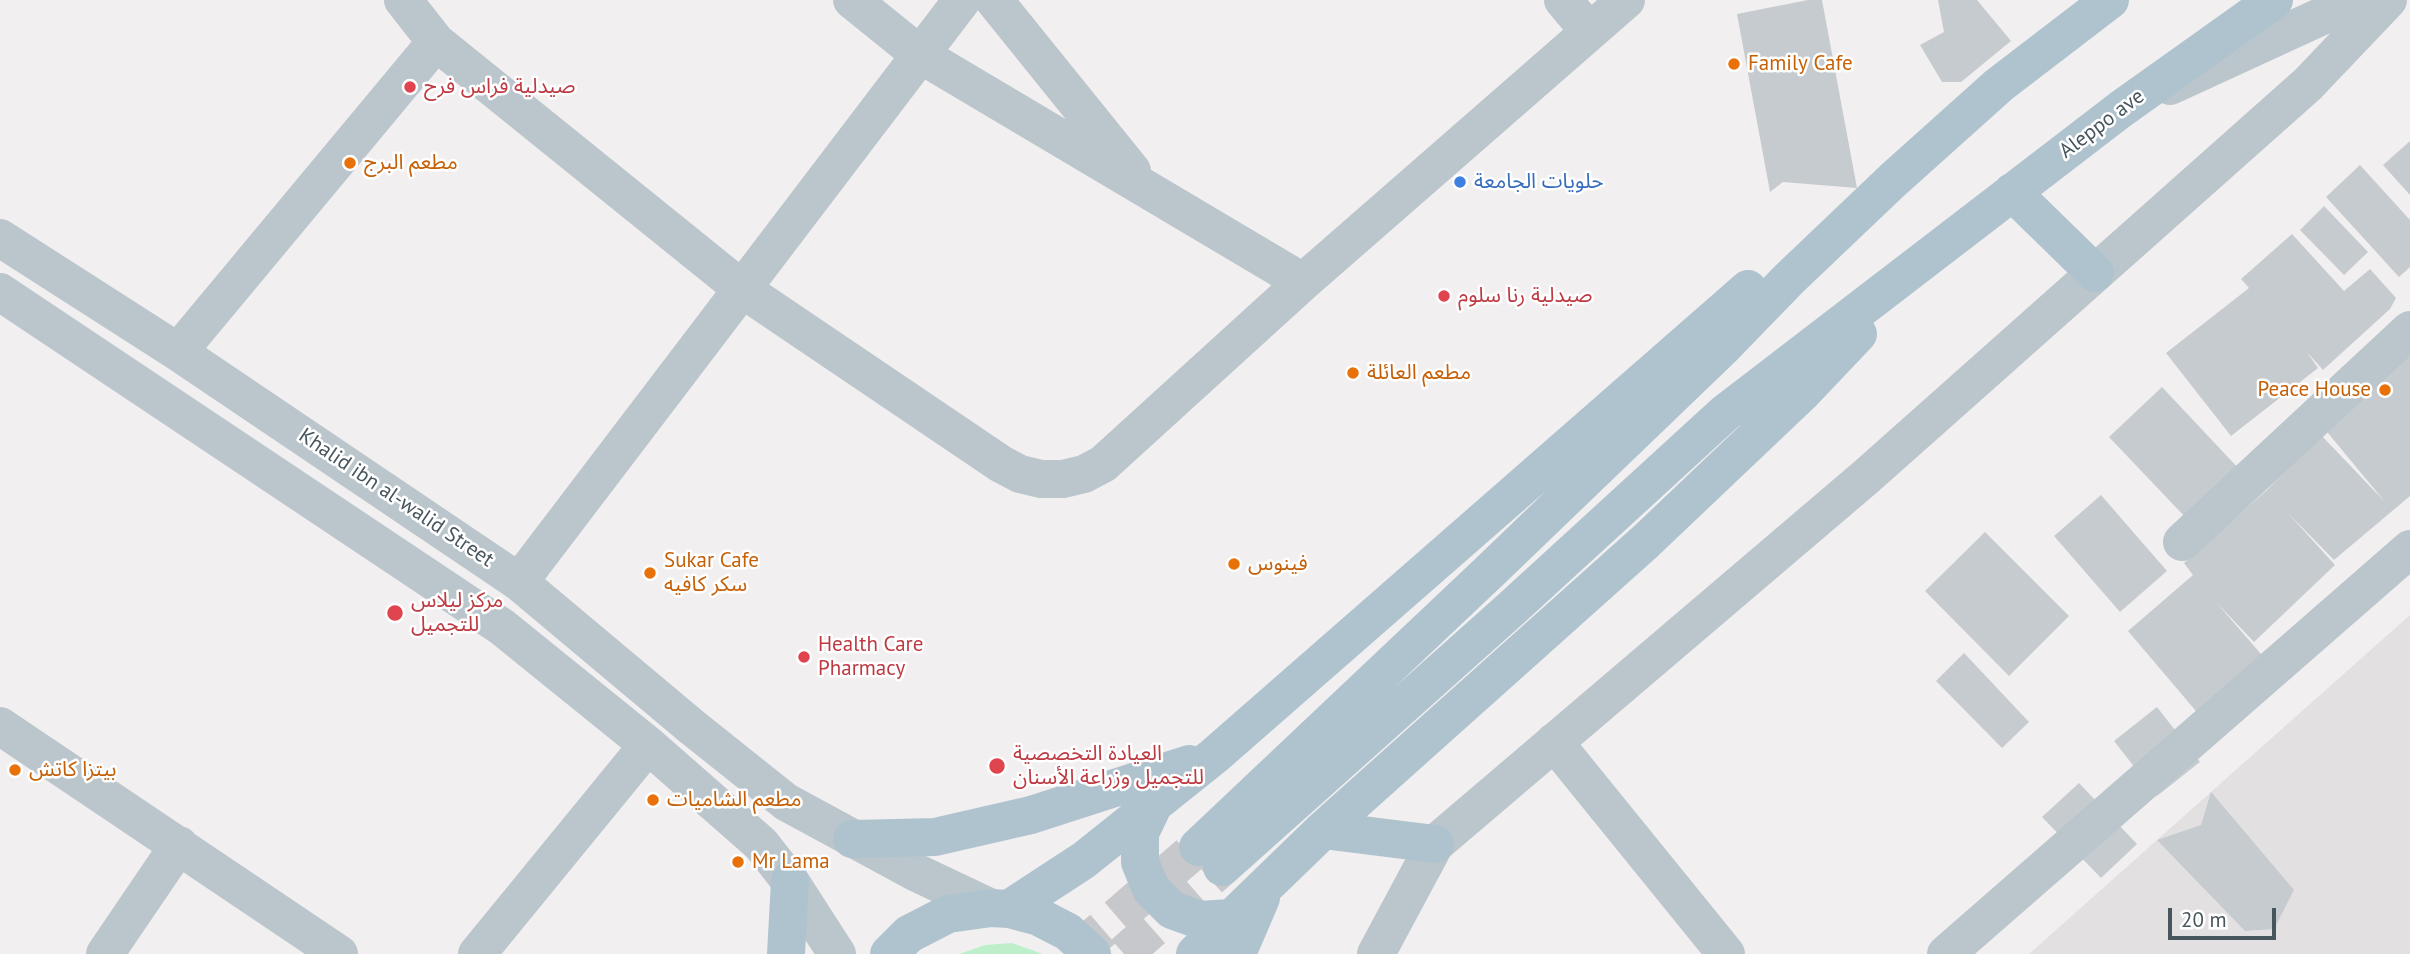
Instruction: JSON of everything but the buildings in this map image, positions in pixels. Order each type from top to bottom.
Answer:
[{"type":"main road","name":"Aleppo ave","points":[[1933,253],[2121,109],[2274,0]]},
{"type":"main road","points":[[1933,253],[1725,413],[1210,857],[1723,347],[1788,279],[1999,85],[2103,3]]},
{"type":"main road","points":[[1000,908],[1084,860],[1153,806],[1769,271],[1893,180]]},
{"type":"main road","points":[[2012,192],[2095,273]]},
{"type":"main road","points":[[1195,954],[1234,936],[1269,881],[1645,542],[1784,411],[1933,253]]},
{"type":"main road","points":[[852,839],[936,836],[1019,817],[1121,788],[1214,755]]},
{"type":"main road","points":[[1153,806],[1140,833],[1140,862],[1151,889],[1172,910],[1234,936]]},
{"type":"main road","points":[[1323,830],[1435,844]]},
{"type":"main road","points":[[786,954],[790,881]]},
{"type":"main road","points":[[889,954],[909,934],[948,914],[1000,908],[1040,917],[1068,932],[1092,954]]},
{"type":"street","points":[[403,0],[436,42],[742,289],[1001,464],[1020,474],[1041,479],[1063,479],[1084,474],[1103,464],[1303,282],[1588,30],[1626,0]]},
{"type":"street","points":[[852,0],[919,54],[1303,282]]},
{"type":"street","points":[[519,582],[961,0]]},
{"type":"street","points":[[994,0],[1146,189]]},
{"type":"street","points":[[1563,0],[1588,30]]},
{"type":"street","points":[[2121,109],[2357,0]]},
{"type":"street","points":[[1376,954],[1435,844],[1867,475],[2308,84],[2388,0]]},
{"type":"street","points":[[178,352],[436,42]]},
{"type":"street","name":"Khalid ibn al-walid Street","points":[[0,238],[178,352],[519,582],[786,802],[852,839],[1000,908]]},
{"type":"street","points":[[0,292],[502,627],[648,745],[761,844],[790,881],[837,954]]},
{"type":"street","points":[[2182,542],[2410,330]]},
{"type":"street","points":[[1946,954],[2410,549]]},
{"type":"street","points":[[0,726],[339,954]]},
{"type":"street","points":[[1554,742],[1726,954]]},
{"type":"street","points":[[477,954],[648,745]]},
{"type":"street","points":[[106,954],[179,845]]},
{"type":"shaded area","points":[[2410,615],[2410,954],[2029,954],[2157,840]]},
{"type":"green space","points":[[1012,943],[1043,954],[959,954],[985,945]]},
{"type":"tunnel","points":[[1074,954],[1198,847]]},
{"type":"tunnel","points":[[1124,954],[1222,867]]},
{"type":"place","name":"Family Cafe","points":[[1734,64]]},
{"type":"place","name":"صيدلية فراس فرح","points":[[410,87]]},
{"type":"place","name":"مطعم البرج","points":[[350,163]]},
{"type":"place","name":"حلويات الجامعة","points":[[1460,182]]},
{"type":"place","name":"صيدلية رنا سلوم","points":[[1444,296]]},
{"type":"place","name":"مطعم العائلة","points":[[1353,373]]},
{"type":"place","name":"Peace House","points":[[2385,390]]},
{"type":"place","name":"فينوس","points":[[1234,564]]},
{"type":"place","name":"Sukar Cafe سكر كافيه","points":[[650,573]]},
{"type":"place","name":"مركز ليلاس للتجميل","points":[[395,613]]},
{"type":"place","name":"Health Care Pharmacy","points":[[804,657]]},
{"type":"place","name":"العيادة التخصصية للتجميل وزراعة الأسنان","points":[[997,766]]},
{"type":"place","name":"بيتزا كاتش","points":[[15,770]]},
{"type":"place","name":"مطعم الشاميات","points":[[653,800]]},
{"type":"place","name":"Mr Lama","points":[[738,862]]}]
